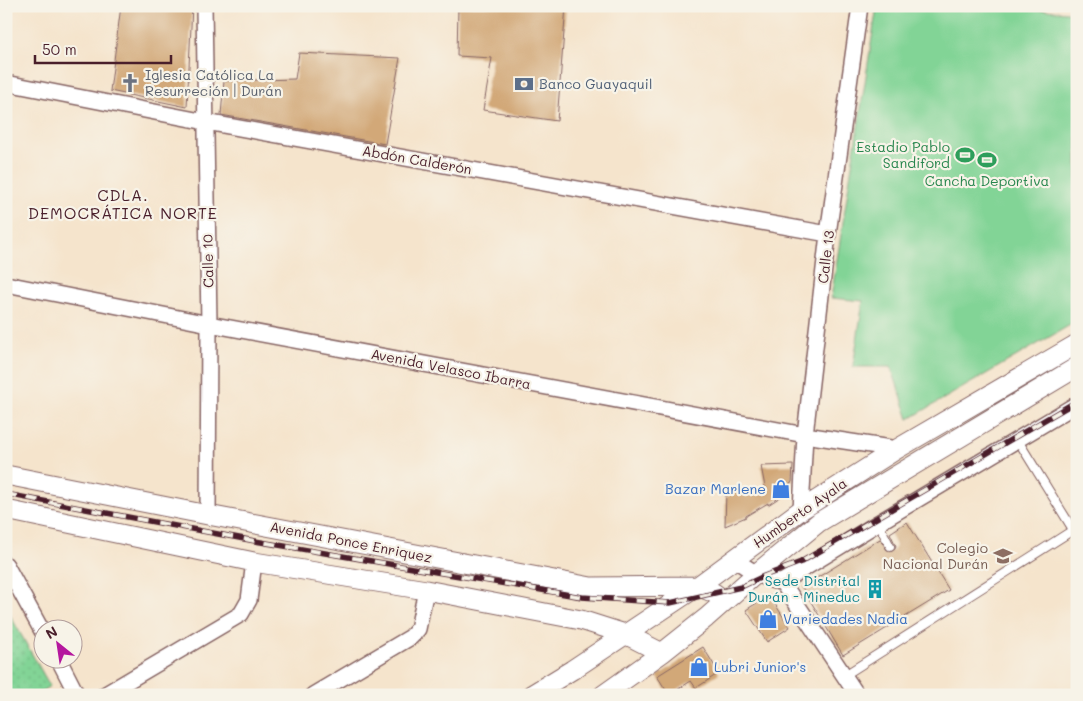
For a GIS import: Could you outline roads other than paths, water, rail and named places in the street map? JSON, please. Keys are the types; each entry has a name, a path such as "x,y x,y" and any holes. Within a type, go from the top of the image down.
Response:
{"street":[{"name":"Calle 10","path":"204,6 209,324 208,515"},
{"name":"Calle 13","path":"801,510 805,434 828,234 860,6"},
{"name":"Abdón Calderón","path":"6,83 206,122 828,234"},
{"name":"Avenida Velasco Ibarra","path":"6,284 209,324 805,434 897,449"},
{"name":"Humberto Ayala","path":"531,695 698,586 801,510 897,449 1077,344"},
{"name":"Humberto Ayala","path":"602,695 662,653 706,618 819,522 1077,367"},
{"path":"735,560 774,581 782,582 878,522 1077,404"},
{"name":"Avenida Ponce Enriquez","path":"6,475 591,587 698,586"},
{"path":"6,510 254,562 426,590 581,620 625,634 662,653"},
{"path":"104,695 241,614 248,600 254,562"},
{"path":"6,564 35,618"},
{"path":"782,582 857,695"},
{"path":"698,586 714,593 725,601"},
{"path":"312,695 411,637 418,629 426,590"},
{"path":"63,668 78,695"}],"lane":[{"path":"845,675 1075,533 1017,439"},
{"path":"878,522 890,546"}],"railway":[{"path":"6,494 255,541 582,597 670,603 741,587 801,562 1077,401"}],"place":[{"name":"Iglesia Católica La Resurreción | Durán","path":"130,83"},
{"name":"Banco Guayaquil","path":"524,84"},
{"name":"Estadio Pablo Sandiford","path":"965,155"},
{"name":"Cancha Deportiva","path":"987,160"},
{"name":"Bazar Marlene","path":"781,489"},
{"name":"Colegio Nacional Durán","path":"1003,556"},
{"name":"Sede Distrital Durán - Mineduc","path":"875,589"},
{"name":"Variedades Nadia","path":"768,619"},
{"name":"Lubri Junior's","path":"699,667"}],"district":[{"name":"CDLA. DEMOCRÁTICA NORTE","path":"123,204"}]}
